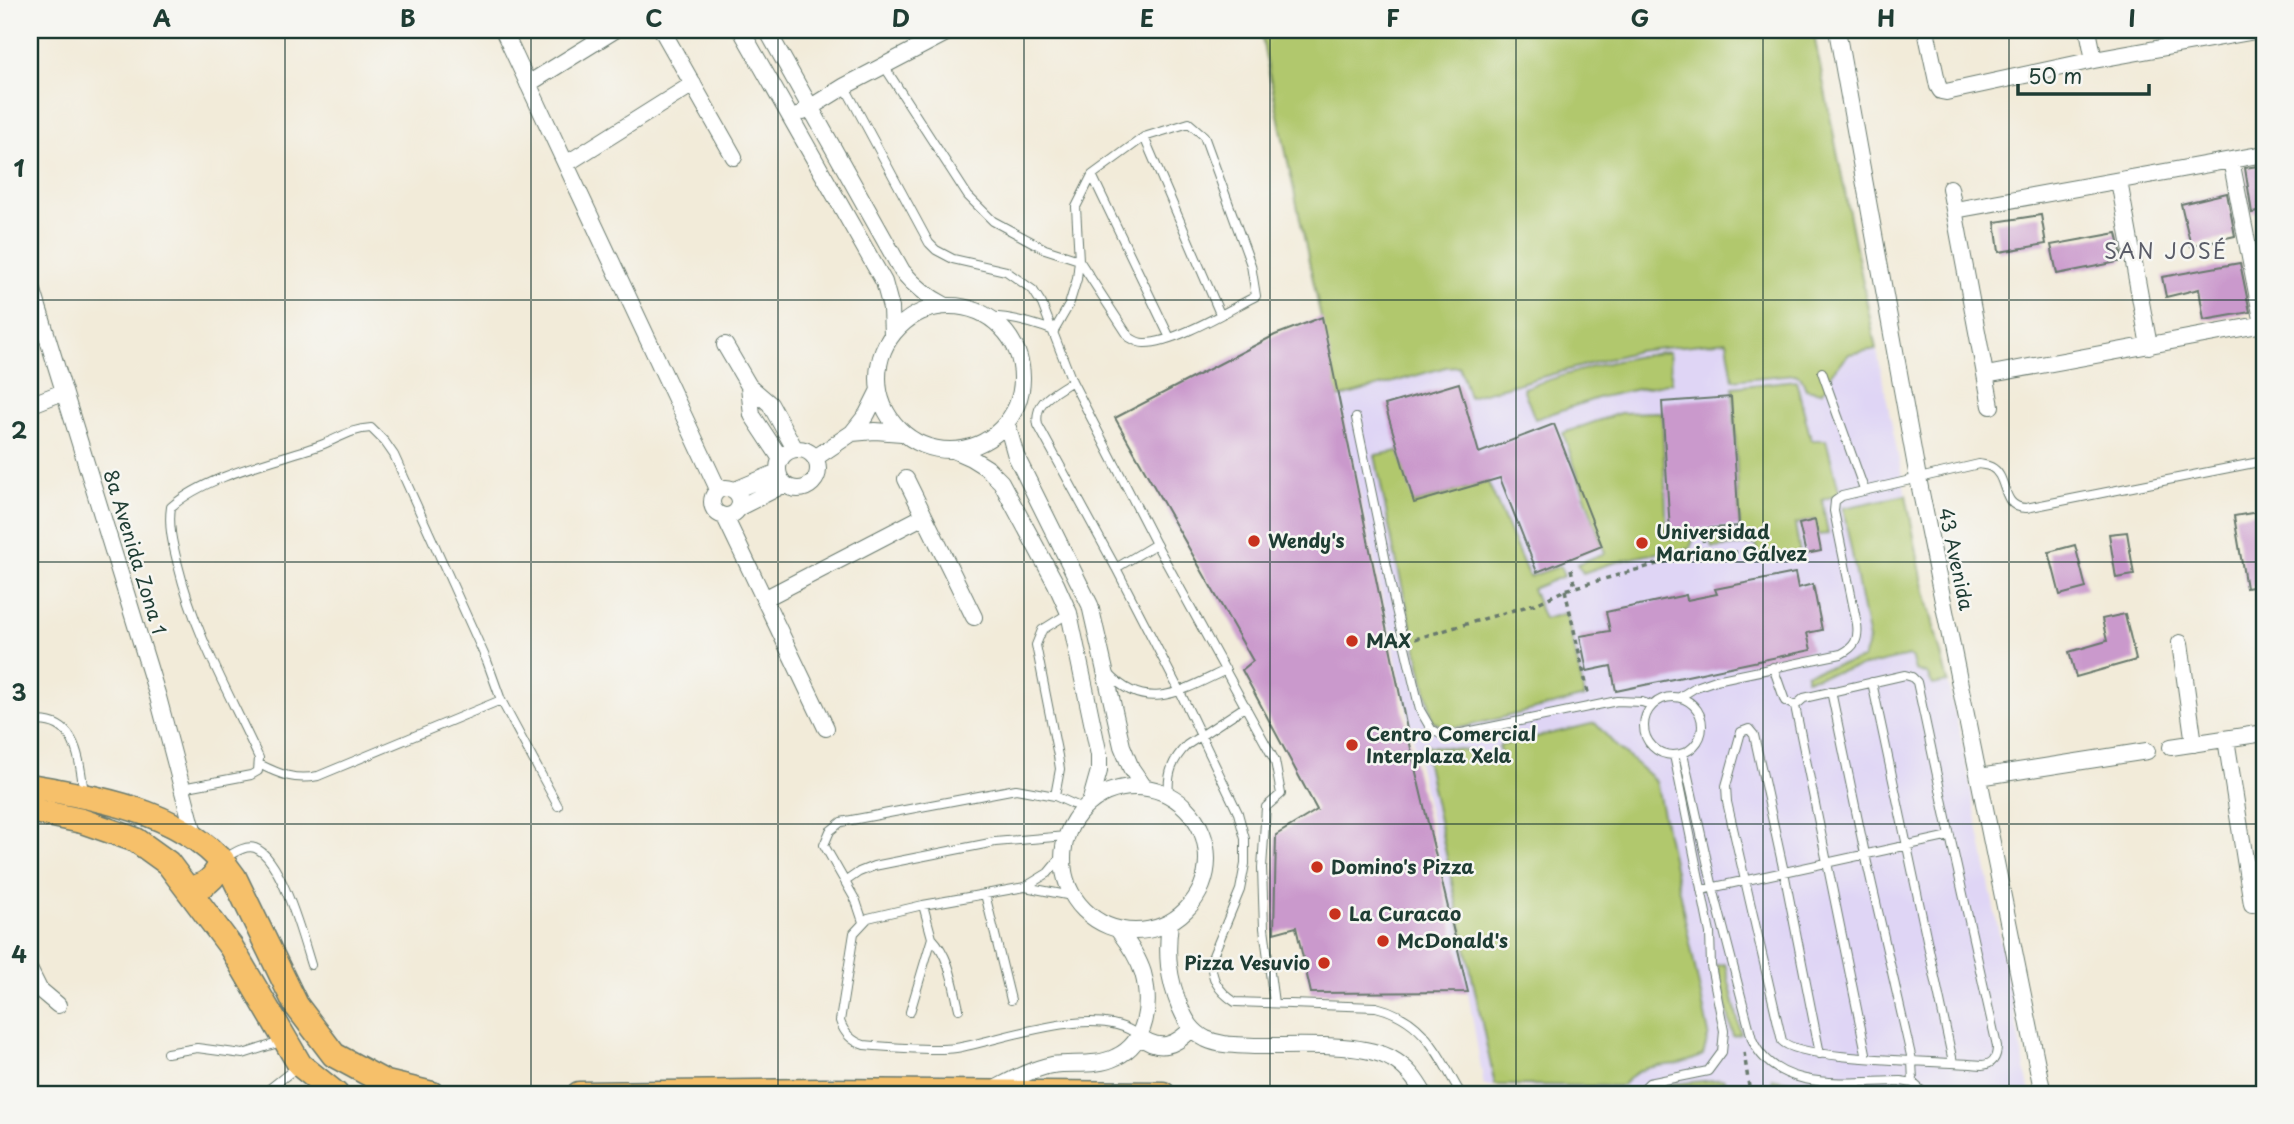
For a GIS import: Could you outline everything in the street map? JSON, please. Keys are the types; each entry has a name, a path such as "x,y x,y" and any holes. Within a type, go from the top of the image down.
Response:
{"highway":[{"path":"30,786 85,796 154,816 195,837 222,860 239,887 296,1005 334,1055 386,1083 432,1094"},
{"path":"30,810 82,821 136,840 168,863 231,947 300,1065 336,1094"},
{"path":"168,863 195,837"},
{"path":"187,888 197,888 207,883 214,877 222,860"},
{"path":"579,1094 824,1091 1163,1094"}],"street":[{"path":"503,30 718,489"},
{"path":"528,84 615,30"},
{"path":"662,30 734,157"},
{"path":"741,30 884,282 891,308 892,335"},
{"path":"767,30 902,271 922,292 946,306"},
{"path":"792,119 845,86 952,30"},
{"name":"43 Avenida","path":"1837,30 1918,478 2043,1094"},
{"path":"1926,30 1937,86 1946,92 2212,34 2261,30"},
{"path":"2088,30 2094,60"},
{"path":"565,164 693,84"},
{"path":"1955,210 2264,154"},
{"path":"1986,375 2264,324 2231,160"},
{"path":"2119,181 2149,346"},
{"path":"1950,188 1991,407"},
{"name":"8a Avenida Zona 1","path":"30,281 158,697 195,837"},
{"path":"953,450 983,443 1007,424 1020,399 1023,372 1015,345 998,323 974,309 946,306 925,310 907,320 892,335 880,362 879,390 887,413 902,432 926,446 953,450 971,458 987,468 1001,482 1056,584 1069,613 1099,755 1096,787 1087,806"},
{"path":"725,345 749,386 770,404 795,449"},
{"path":"725,517 734,514 782,472 784,454 795,449 810,453 815,458 818,472 811,484 799,489 782,472 752,415 749,386"},
{"path":"815,458 852,433 867,414 879,390"},
{"path":"30,405 63,393"},
{"path":"1007,424 1016,456 1090,605 1122,746 1131,768 1144,787"},
{"path":"852,433 902,432"},
{"path":"735,490 782,472"},
{"path":"906,479 974,617"},
{"path":"740,507 740,498 735,490 727,487 718,489 712,496 712,506 716,513 725,517 826,728"},
{"path":"764,599 924,516"},
{"path":"2180,643 2194,744"},
{"path":"2171,747 2264,733"},
{"path":"2226,739 2252,904"},
{"path":"1979,777 2147,751"},
{"path":"1144,787 1169,795 1190,811 1203,833 1208,859 1203,884 1190,907 1170,923 1145,932 1119,931 1092,919 1072,896 1064,877 1062,856 1066,836 1075,817 1087,806 1106,793 1144,787"},
{"path":"1170,923 1168,970 1174,993 1185,1021 1208,1040 1222,1044 1371,1051 1403,1066 1417,1081 1424,1094"},
{"path":"988,1092 1039,1068 1103,1062 1127,1050 1139,1036 1147,1009 1143,973 1133,950 1119,931"},
{"path":"30,971 39,989 58,1005"},
{"path":"1139,1036 1147,1043 1167,1046 1183,1038 1192,1028"}],"lane":[{"path":"884,66 968,196 993,221 1045,249 1079,260 1129,337 1137,343 1146,344 1170,338 1256,296 1251,265 1204,136 1189,123 1144,137 1092,175 1076,207 1079,260 1077,279 1069,305 1054,331"},
{"path":"845,86 929,243 944,255 1006,271 1033,290 1042,304 1072,381 1156,544 1275,761 1281,794 1266,807 1262,868 1264,928 1274,1003"},
{"path":"1144,137 1220,314"},
{"path":"1092,175 1170,338"},
{"path":"986,316 1032,322 1054,331"},
{"path":"1822,372 1864,489"},
{"path":"1072,381 1042,402 1037,411 1037,421 1180,692 1238,813 1245,839 1245,864 1240,890 1212,958 1212,975 1221,991 1235,1002 1376,1007 1406,1018 1428,1039 1461,1094"},
{"path":"1356,418 1403,641 1420,710 1431,729 1440,734 1465,733 1591,706 1632,701 1651,705"},
{"path":"182,788 251,775 258,771 259,758 223,685 187,601 168,522 171,507 183,496 208,483 331,441 355,429 371,428 386,442 394,455 488,661 501,700 558,806"},
{"path":"1680,697 1696,707 1702,724 1697,742 1678,754 1664,754 1655,750 1644,733 1646,714 1651,705 1665,698 1680,697 1696,687 1716,680 1841,654 1856,643 1857,624 1834,505 1838,498 1864,489 1979,464 1991,467 1998,473 2011,502 2018,508 2026,508 2264,461"},
{"path":"1116,568 1156,544"},
{"path":"1055,796 1060,769 1036,645 1042,630 1069,613"},
{"path":"1773,667 1785,701 1795,706"},
{"path":"1106,672 1127,690 1139,695 1167,696 1226,670"},
{"path":"1795,706 1804,698 1905,675 1917,682 1997,1046 1995,1059 1987,1064 1820,1054 1787,1047 1782,1041 1727,802 1726,786 1741,732 1745,729 1755,735 1820,1054"},
{"path":"1872,682 1954,1062"},
{"path":"1831,691 1912,1060 1913,1083"},
{"path":"259,764 288,777 303,780 501,700"},
{"path":"1169,795 1169,773 1187,745 1246,706"},
{"path":"1795,706 1867,1058"},
{"path":"30,722 42,721 61,727 72,738 80,762 85,796"},
{"path":"1678,754 1755,1047 1772,1065 1794,1077 1811,1081 1913,1083 1926,1094"},
{"path":"1638,1094 1649,1083 1708,1071 1721,1052 1724,1031 1710,966 1710,933 1678,754"},
{"path":"863,922 846,881 824,845 830,831 841,822 1016,789 1055,796 1087,806"},
{"path":"846,881 859,872 888,864 995,842 1066,836"},
{"path":"1701,890 1950,836"},
{"path":"222,860 245,847 264,853 277,872 289,899 311,965"},
{"path":"1025,887 1048,873 1062,856"},
{"path":"1072,896 1025,887 875,915 863,922 854,933 840,1021 846,1034 857,1043 872,1045 954,1048 1036,1029 1102,1022 1131,1029 1139,1036"},
{"path":"985,894 1011,1000"},
{"path":"923,905 932,938 943,950 947,960 958,1009"},
{"path":"910,1012 932,938"},
{"path":"167,1053 197,1048 243,1054 284,1041"},
{"path":"263,1094 300,1065"}],"path":[{"path":"1703,537 1705,556"},
{"path":"1403,641 1538,603 1575,587 1671,561 1745,551"},
{"path":"1571,569 1575,587"},
{"path":"1565,590 1591,706"},
{"path":"1721,1052 1744,1052 1755,1047"},
{"path":"1744,1052 1750,1094"},
{"path":"1951,1094 1995,1094"}],"shaded area":[{"name":"Universidad Mariano Gálvez","path":"1813,30 1922,576 1962,743 2030,1094 1698,1094 1484,1086 1468,992 1317,296"}],"green space":[{"path":"1260,30 1813,30 1876,349 1849,354 1833,371 1829,385 1821,392 1806,389 1801,377 1795,374 1733,380 1727,341 1637,351 1469,397 1459,366 1446,367 1338,398"},
{"path":"1669,352 1672,382 1601,397 1535,419 1523,388 1613,362"},
{"path":"1796,380 1811,440 1826,440 1840,494 1822,500 1828,534 1818,535 1814,520 1795,524 1800,554 1760,561 1756,544 1713,548 1709,538 1740,535 1733,387"},
{"path":"1662,412 1667,538 1694,537 1690,549 1635,557 1583,573 1577,564 1605,553 1563,433 1620,413"},
{"path":"1399,451 1415,503 1488,482 1529,577 1560,566 1564,576 1532,589 1544,619 1566,613 1585,697 1464,727 1444,727 1433,721 1375,455"},
{"path":"1906,495 1922,579 1948,682 1933,685 1927,674 1915,670 1909,656 1806,679 1806,673 1863,659 1869,640 1843,508"},
{"path":"1595,723 1617,747 1656,781 1709,1034 1703,1055 1684,1063 1640,1071 1622,1086 1495,1085 1423,745 1474,751 1479,763 1502,756 1499,746"},
{"path":"1725,964 1741,1034 1733,1036 1717,965"},
{"path":"1772,1078 1810,1086 1894,1086 1907,1094 1774,1094"},
{"path":"1724,1079 1723,1094 1649,1094 1651,1090 1672,1084"}],"building":[{"path":"2264,165 2264,211 2252,213 2245,168"},
{"path":"2227,193 2235,236 2191,246 2181,204"},
{"path":"2041,215 2046,244 1999,252 1995,222"},
{"path":"2117,233 2123,261 2057,274 2051,245"},
{"path":"2240,263 2250,312 2204,320 2199,289 2166,297 2162,277"},
{"path":"1322,317 1415,768 1468,992 1311,993 1296,927 1274,933 1276,835 1317,810 1242,670 1253,661 1115,418 1275,335"},
{"path":"1459,383 1479,453 1554,424 1602,546 1537,572 1500,478 1414,503 1385,405"},
{"path":"1731,397 1739,526 1670,531 1662,402"},
{"path":"2264,511 2264,585 2246,588 2234,516"},
{"path":"1815,520 1821,551 1806,554 1799,524"},
{"path":"2127,532 2134,575 2116,578 2109,534"},
{"path":"2075,545 2086,588 2060,595 2049,552"},
{"path":"1795,573 1798,588 1813,584 1822,630 1807,633 1811,650 1616,691 1611,666 1587,671 1580,636 1610,631 1606,612 1686,595 1687,600 1717,594 1715,589"},
{"path":"2125,614 2136,660 2076,677 2069,652 2107,641 2102,619"}],"place":[{"name":"Wendy's","path":"1254,541"},
{"name":"Universidad Mariano Gálvez","path":"1642,543"},
{"name":"MAX","path":"1352,641"},
{"name":"Centro Comercial Interplaza Xela","path":"1352,745"},
{"name":"Domino's Pizza","path":"1317,867"},
{"name":"La Curacao","path":"1335,914"},
{"name":"McDonald's","path":"1383,941"},
{"name":"Pizza Vesuvio","path":"1324,963"}],"district":[{"name":"SAN JOSÉ","path":"2166,252"}]}
